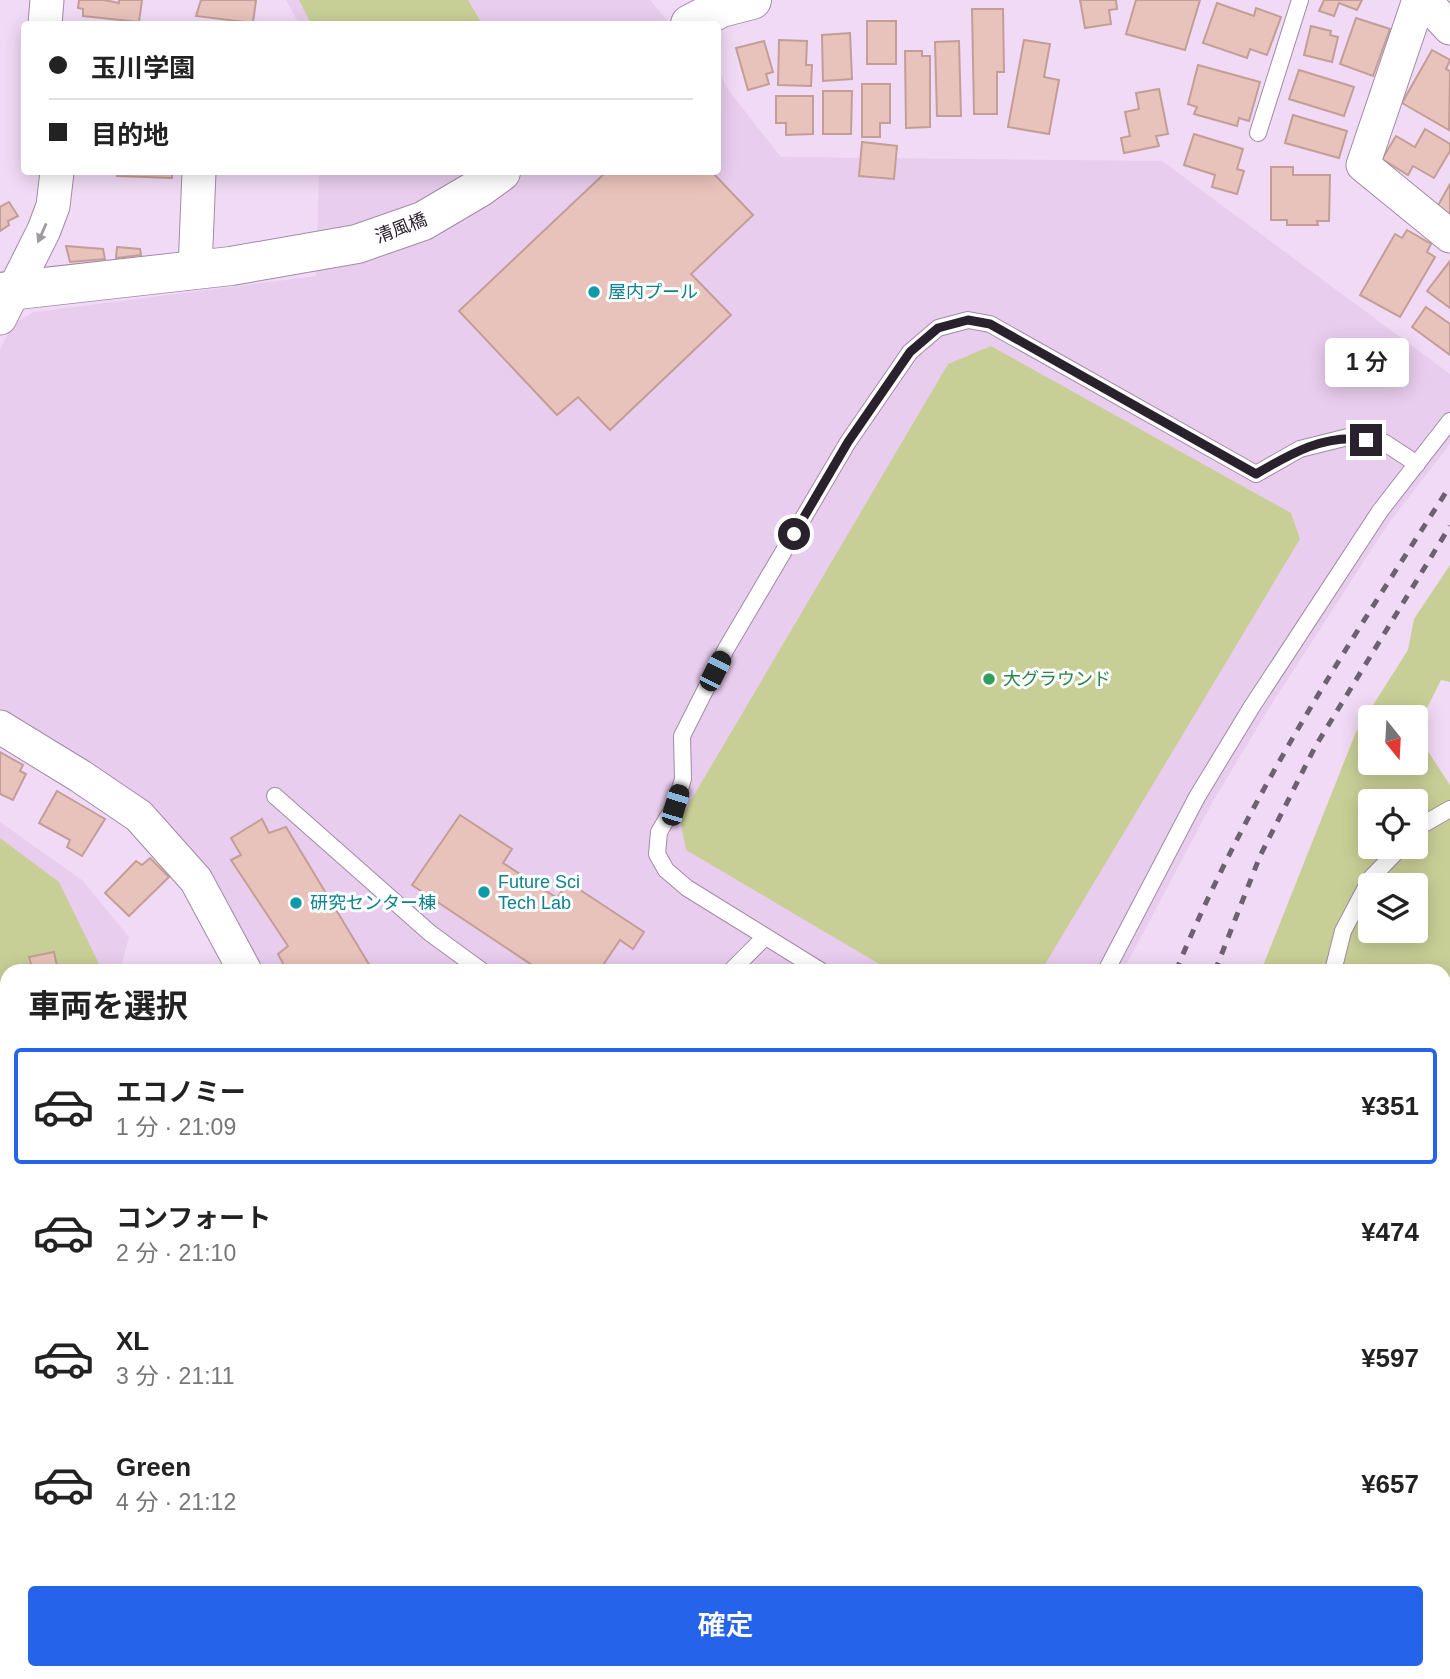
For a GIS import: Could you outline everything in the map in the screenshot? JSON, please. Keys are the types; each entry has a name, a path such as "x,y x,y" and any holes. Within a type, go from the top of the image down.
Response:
{"street":[{"path":"45,21 47,0"},
{"path":"1450,28 1421,0 1363,165 1450,236"},
{"path":"5,300 53,206 57,175"},
{"path":"195,270 199,175"},
{"name":"清風橋","path":"5,300 309,254 357,244 399,231 444,210 496,175"},
{"path":"0,727 139,816 196,880 241,964"}],"lane":[{"path":"1258,133 1300,0"},
{"path":"809,964 687,888 666,870 657,854 659,832 675,805 683,779 682,736 726,649 848,442 910,352 938,328 968,320 990,324 1256,474 1300,449 1348,437 1385,443 1417,464"},
{"path":"1110,964 1197,797 1237,730 1380,511 1450,421"},
{"path":"275,796 430,933 472,964"},
{"path":"1428,821 1450,808"},
{"path":"1335,964 1343,931 1371,878 1389,859"},
{"path":"738,964 765,937"}],"shaded area":[{"path":"286,0 650,0 668,21 297,21"},
{"path":"721,75 729,91 781,157 1162,161 1450,374 1450,444 1388,524 1269,708 1212,803 1127,964 255,964 206,870 0,715 0,349 13,324 34,312 316,276 319,175 721,175"},
{"path":"0,822 82,880 129,937 122,964 0,964"}],"green space":[{"path":"299,0 468,0 480,21 310,21"},
{"name":"大グラウンド","path":"991,346 1291,513 1300,539 1045,964 879,964 686,850 680,819 948,364"},
{"path":"1450,565 1450,682 1441,680 1428,706 1373,705 1408,650 1414,619"},
{"path":"1358,729 1358,775 1428,775 1428,751 1450,785 1450,964 1264,964"},
{"path":"0,838 59,882 99,964 0,964"}],"building":[{"path":"79,0 119,3 119,0 142,0 139,21 83,16 83,9 78,8"},
{"path":"201,0 256,0 253,21 196,16"},
{"path":"1080,0 1116,0 1117,9 1109,10 1111,24 1085,28"},
{"path":"1136,0 1200,0 1185,50 1126,34"},
{"path":"1324,0 1362,0 1357,10 1339,3 1334,16 1319,11"},
{"path":"1217,3 1254,16 1256,8 1281,17 1267,55 1250,49 1247,58 1203,43"},
{"path":"972,9 1003,9 1004,72 997,72 997,114 974,114"},
{"path":"1356,18 1390,29 1373,76 1340,64"},
{"path":"867,21 896,21 896,64 867,64"},
{"path":"1311,26 1331,31 1330,35 1338,37 1332,62 1304,55"},
{"path":"850,33 852,79 823,81 822,35"},
{"path":"779,40 807,41 806,65 812,65 811,86 778,85"},
{"path":"1024,40 1050,44 1044,77 1059,80 1049,134 1008,127"},
{"path":"764,41 773,72 766,74 769,84 748,90 736,48"},
{"path":"959,41 961,116 937,116 935,42"},
{"path":"1432,50 1450,60 1446,69 1450,71 1449,130 1402,103"},
{"path":"905,51 922,51 922,56 930,56 930,127 906,128"},
{"path":"1198,65 1260,82 1249,121 1239,118 1237,126 1194,114 1197,107 1188,104"},
{"path":"1299,70 1354,87 1344,116 1289,99"},
{"path":"862,84 890,84 890,123 880,123 880,137 862,137"},
{"path":"1159,89 1168,134 1156,136 1159,146 1124,153 1121,138 1130,136 1125,112 1139,109 1136,93"},
{"path":"823,91 852,91 851,134 823,134"},
{"path":"776,96 813,96 813,134 786,135 786,123 776,123"},
{"path":"1293,115 1347,131 1339,158 1285,143"},
{"path":"1425,129 1450,144 1450,151 1434,178 1413,166 1408,175 1382,159 1396,136 1415,147"},
{"path":"1194,134 1243,149 1237,169 1244,171 1237,194 1212,187 1215,175 1184,165"},
{"path":"862,142 897,146 894,179 859,176"},
{"path":"1271,167 1293,167 1293,175 1330,175 1329,221 1317,221 1318,225 1287,225 1287,220 1271,220"},
{"path":"172,175 172,178 117,176"},
{"name":"屋内プール","path":"603,175 715,175 753,215 691,274 731,315 610,430 578,397 557,415 459,311"},
{"path":"1450,184 1450,217 1436,209"},
{"path":"9,202 18,216 8,221 9,225 0,231 0,207"},
{"path":"1407,230 1431,244 1427,252 1435,257 1400,317 1360,295 1395,234 1402,238"},
{"path":"66,246 103,249 105,259 70,262"},
{"path":"117,247 140,249 141,255 116,258"},
{"path":"1450,261 1450,308 1427,291"},
{"path":"1426,307 1450,324 1450,355 1412,327"},
{"path":"0,752 23,765 20,771 26,774 13,800 0,794"},
{"path":"57,791 105,819 82,856 67,847 70,840 39,823"},
{"name":"Future Sci Tech Lab","path":"460,815 512,849 503,863 557,898 568,882 644,932 633,949 620,940 604,964 530,964 412,885"},
{"name":"研究センター棟","path":"262,819 269,833 286,827 369,964 283,964 278,954 288,946 231,860 241,855 231,838"},
{"path":"150,858 169,877 129,916 105,893 136,861 142,865"},
{"path":"54,952 57,964 31,964 29,957"}],"railway":[{"path":"1179,964 1204,907 1267,783 1338,663 1450,486"},
{"path":"1218,964 1260,856 1315,747 1450,526"}],"place":[{"name":"屋内プール","path":"594,292"},
{"name":"大グラウンド","path":"989,679"},
{"name":"Future Sci Tech Lab","path":"484,892"},
{"name":"研究センター棟","path":"296,903"}],"route":[{"path":"794,534 848,442 910,352 938,328 968,320 990,324 1256,474 1300,449 1348,437 1366,440"}]}
